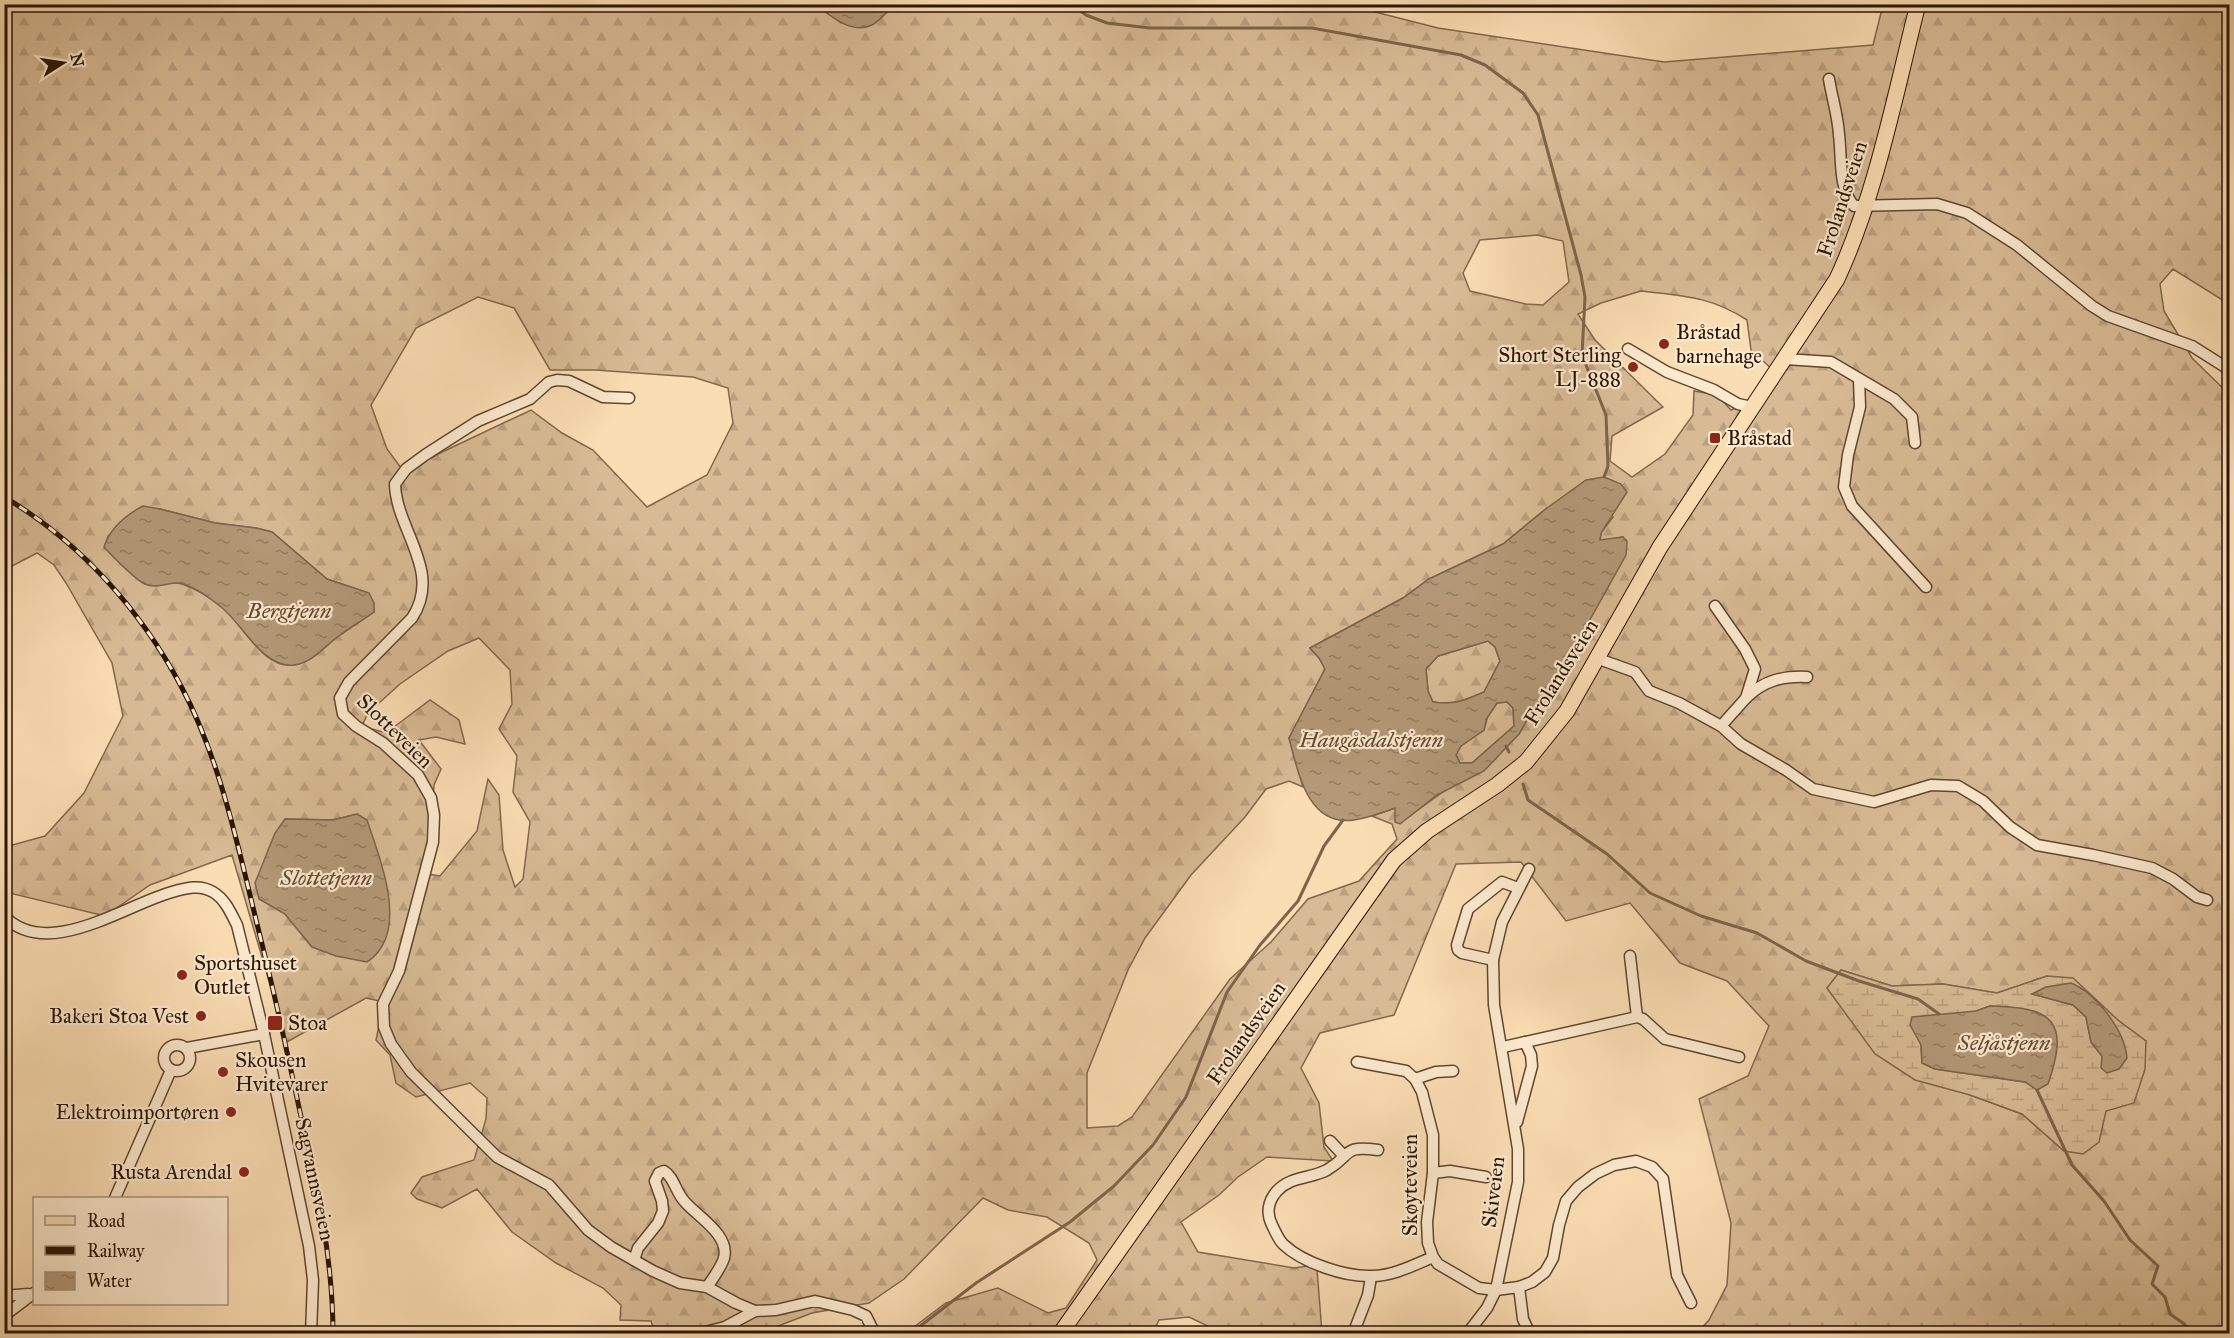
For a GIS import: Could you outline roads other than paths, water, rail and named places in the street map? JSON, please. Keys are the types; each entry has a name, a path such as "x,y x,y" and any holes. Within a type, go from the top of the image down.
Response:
{"main road":[{"name":"Frolandsveien","path":"1059,1334 1394,860 1427,831 1497,785 1527,762 1567,711 1660,547 1837,279 1854,242 1866,206 1918,4"}],"street":[{"path":"1829,80 1839,134 1846,197 1854,206 1936,204 1967,213 2017,244 2092,306 2108,316 2192,346 2229,370"},
{"path":"1628,349 1667,372 1714,390 1738,404 1752,407"},
{"path":"1785,359 1831,362 1894,399 1912,417 1915,443"},
{"path":"1859,379 1860,407 1848,455 1844,487 1852,506 1926,587"},
{"name":"Slotteveien","path":"629,398 603,397 569,381 549,382 530,399 478,422 425,455 400,475 395,484 397,502 422,572 420,606 412,618 349,682 340,698 343,714 356,726 383,743 418,775 431,798 434,815 433,842 402,961 383,1004 384,1027 391,1044 411,1072 484,1146 497,1157 549,1185 588,1230 611,1247 653,1271 680,1283 708,1287 755,1311"},
{"path":"1715,606 1755,669 1746,698"},
{"path":"1596,658 1635,672 1648,691 1680,703 1721,726 1742,744 1813,789 1874,802 1931,785 1958,786 1983,801 2010,827 2037,845 2152,868 2207,900"},
{"path":"1721,726 1746,698 1764,684 1776,678 1807,677"},
{"name":"Skiveien","path":"1467,1334 1487,1308 1496,1290 1518,1182 1515,1125 1494,1005 1493,960 1502,922 1529,869"},
{"path":"1493,960 1458,950 1457,945 1466,912 1502,882 1518,888"},
{"name":"Sagvannsveien","path":"4,916 12,926 37,934 55,933 80,928 153,897 186,888 202,887 214,892 229,908 237,925 264,1034 309,1246 313,1280 311,1334"},
{"path":"1630,956 1637,1017"},
{"path":"1503,1047 1637,1017 1643,1018 1665,1039 1739,1057"},
{"path":"187,1048 191,1060 187,1068 180,1071 171,1070 164,1061 167,1049 175,1045 187,1048 264,1034"},
{"path":"1515,1125 1532,1066 1531,1055 1525,1042"},
{"path":"1357,1062 1406,1071 1415,1079 1436,1072 1452,1071"},
{"path":"116,1197 171,1070"},
{"name":"Skøyteveien","path":"1415,1079 1422,1092 1433,1135 1433,1173 1427,1222 1428,1243 1433,1257 1446,1269 1479,1288 1496,1290"},
{"path":"1330,1141 1344,1156"},
{"path":"1378,1150 1358,1147 1325,1171 1292,1180 1277,1191 1269,1203 1268,1218 1281,1243 1297,1256 1335,1272 1371,1276 1391,1273 1433,1257"},
{"path":"1496,1290 1519,1287 1532,1282 1545,1272 1553,1258 1566,1201 1578,1187 1595,1174 1614,1165 1636,1161 1652,1167 1664,1179 1672,1254 1677,1275 1691,1303"},
{"path":"634,1260 638,1248 658,1223 663,1211 663,1201 655,1181 658,1173 664,1171 670,1174 683,1200 720,1237 725,1248 723,1259 708,1287"},
{"path":"1433,1173 1450,1171 1486,1176"},
{"path":"1353,1334 1368,1295 1371,1276"},
{"path":"1519,1287 1523,1318 1530,1334"},
{"path":"4,1296 33,1293"},
{"path":"5,1315 33,1294"},
{"path":"697,1334 725,1327 755,1311 776,1310 815,1301 853,1310 866,1316 875,1334"},
{"path":"4,1304 5,1315"},
{"path":"4,1321 6,1334"}],"water":[{"path":"816,5 888,5 890,9 872,25 857,28 842,23"},
{"name":"Haugåsdalstjenn","path":"1604,477 1621,484 1627,492 1601,533 1600,540 1623,537 1627,541 1626,555 1554,684 1535,706 1519,734 1484,771 1437,795 1400,824 1395,822 1395,808 1354,820 1338,820 1325,815 1307,794 1296,766 1289,738 1325,669 1310,648 1403,598 1429,579 1503,544 1586,480","holes":["1488,641 1495,647 1500,661 1484,692 1459,702 1433,702 1428,691 1426,669 1438,656","1507,702 1513,708 1514,726 1472,763 1460,763 1456,755 1461,746 1484,730 1487,718 1497,703"]},
{"name":"Bergtjenn","path":"143,506 215,523 272,532 327,579 369,593 374,603 374,612 301,664 283,664 272,660 229,614 206,596 183,584 153,586 145,584 130,573 104,547 110,534 119,523"},
{"name":"Slottetjenn","path":"357,814 367,820 379,855 390,915 387,933 380,949 367,962 336,956 312,947 285,914 259,899 255,883 275,833 285,819 333,820"},
{"path":"2071,983 2090,995 2115,1025 2125,1047 2127,1058 2119,1069 2107,1073 2101,1068 2102,1056 2091,1042 2086,1017 2073,1005 2032,994 2046,987"},
{"name":"Seljåstjenn","path":"1990,1006 2029,1010 2042,1015 2051,1022 2056,1032 2057,1045 2048,1084 2037,1090 2025,1082 1935,1069 1922,1063 1921,1045 1910,1025 1912,1017 1976,1011"}],"waterway":[{"path":"1071,4 1086,15 1107,23 1150,28 1312,28 1461,55 1485,65 1523,93 1538,115 1581,275 1585,297 1582,355 1606,415 1608,466 1604,477"},
{"path":"1506,746 1509,752"},
{"path":"1523,784 1528,800 1607,854 1650,893 1701,916 1757,933 1806,961 1859,981 1918,999 1939,1014"},
{"path":"910,1334 976,1283 1070,1222 1114,1186 1153,1145 1186,1097 1227,992 1260,945 1298,901 1324,846 1343,820"},
{"path":"2037,1090 2072,1165 2104,1201 2130,1240 2158,1266 2152,1284 2165,1297 2170,1314 2183,1323 2191,1334"}],"railway":[{"path":"4,497 58,534 105,579 127,604 165,658 196,716 229,812 272,986 323,1222 330,1278 333,1334"}],"place":[{"name":"Bråstad barnehage","path":"1664,344"},
{"name":"Short Sterling LJ-888","path":"1633,367"},
{"name":"Bråstad","path":"1715,438"},
{"name":"Sportshuset Outlet","path":"182,975"},
{"name":"Bakeri Stoa Vest","path":"201,1016"},
{"name":"Stoa","path":"275,1023"},
{"name":"Skousen Hvitevarer","path":"223,1072"},
{"name":"Elektroimportøren","path":"231,1112"},
{"name":"Rusta Arendal","path":"244,1172"}]}
